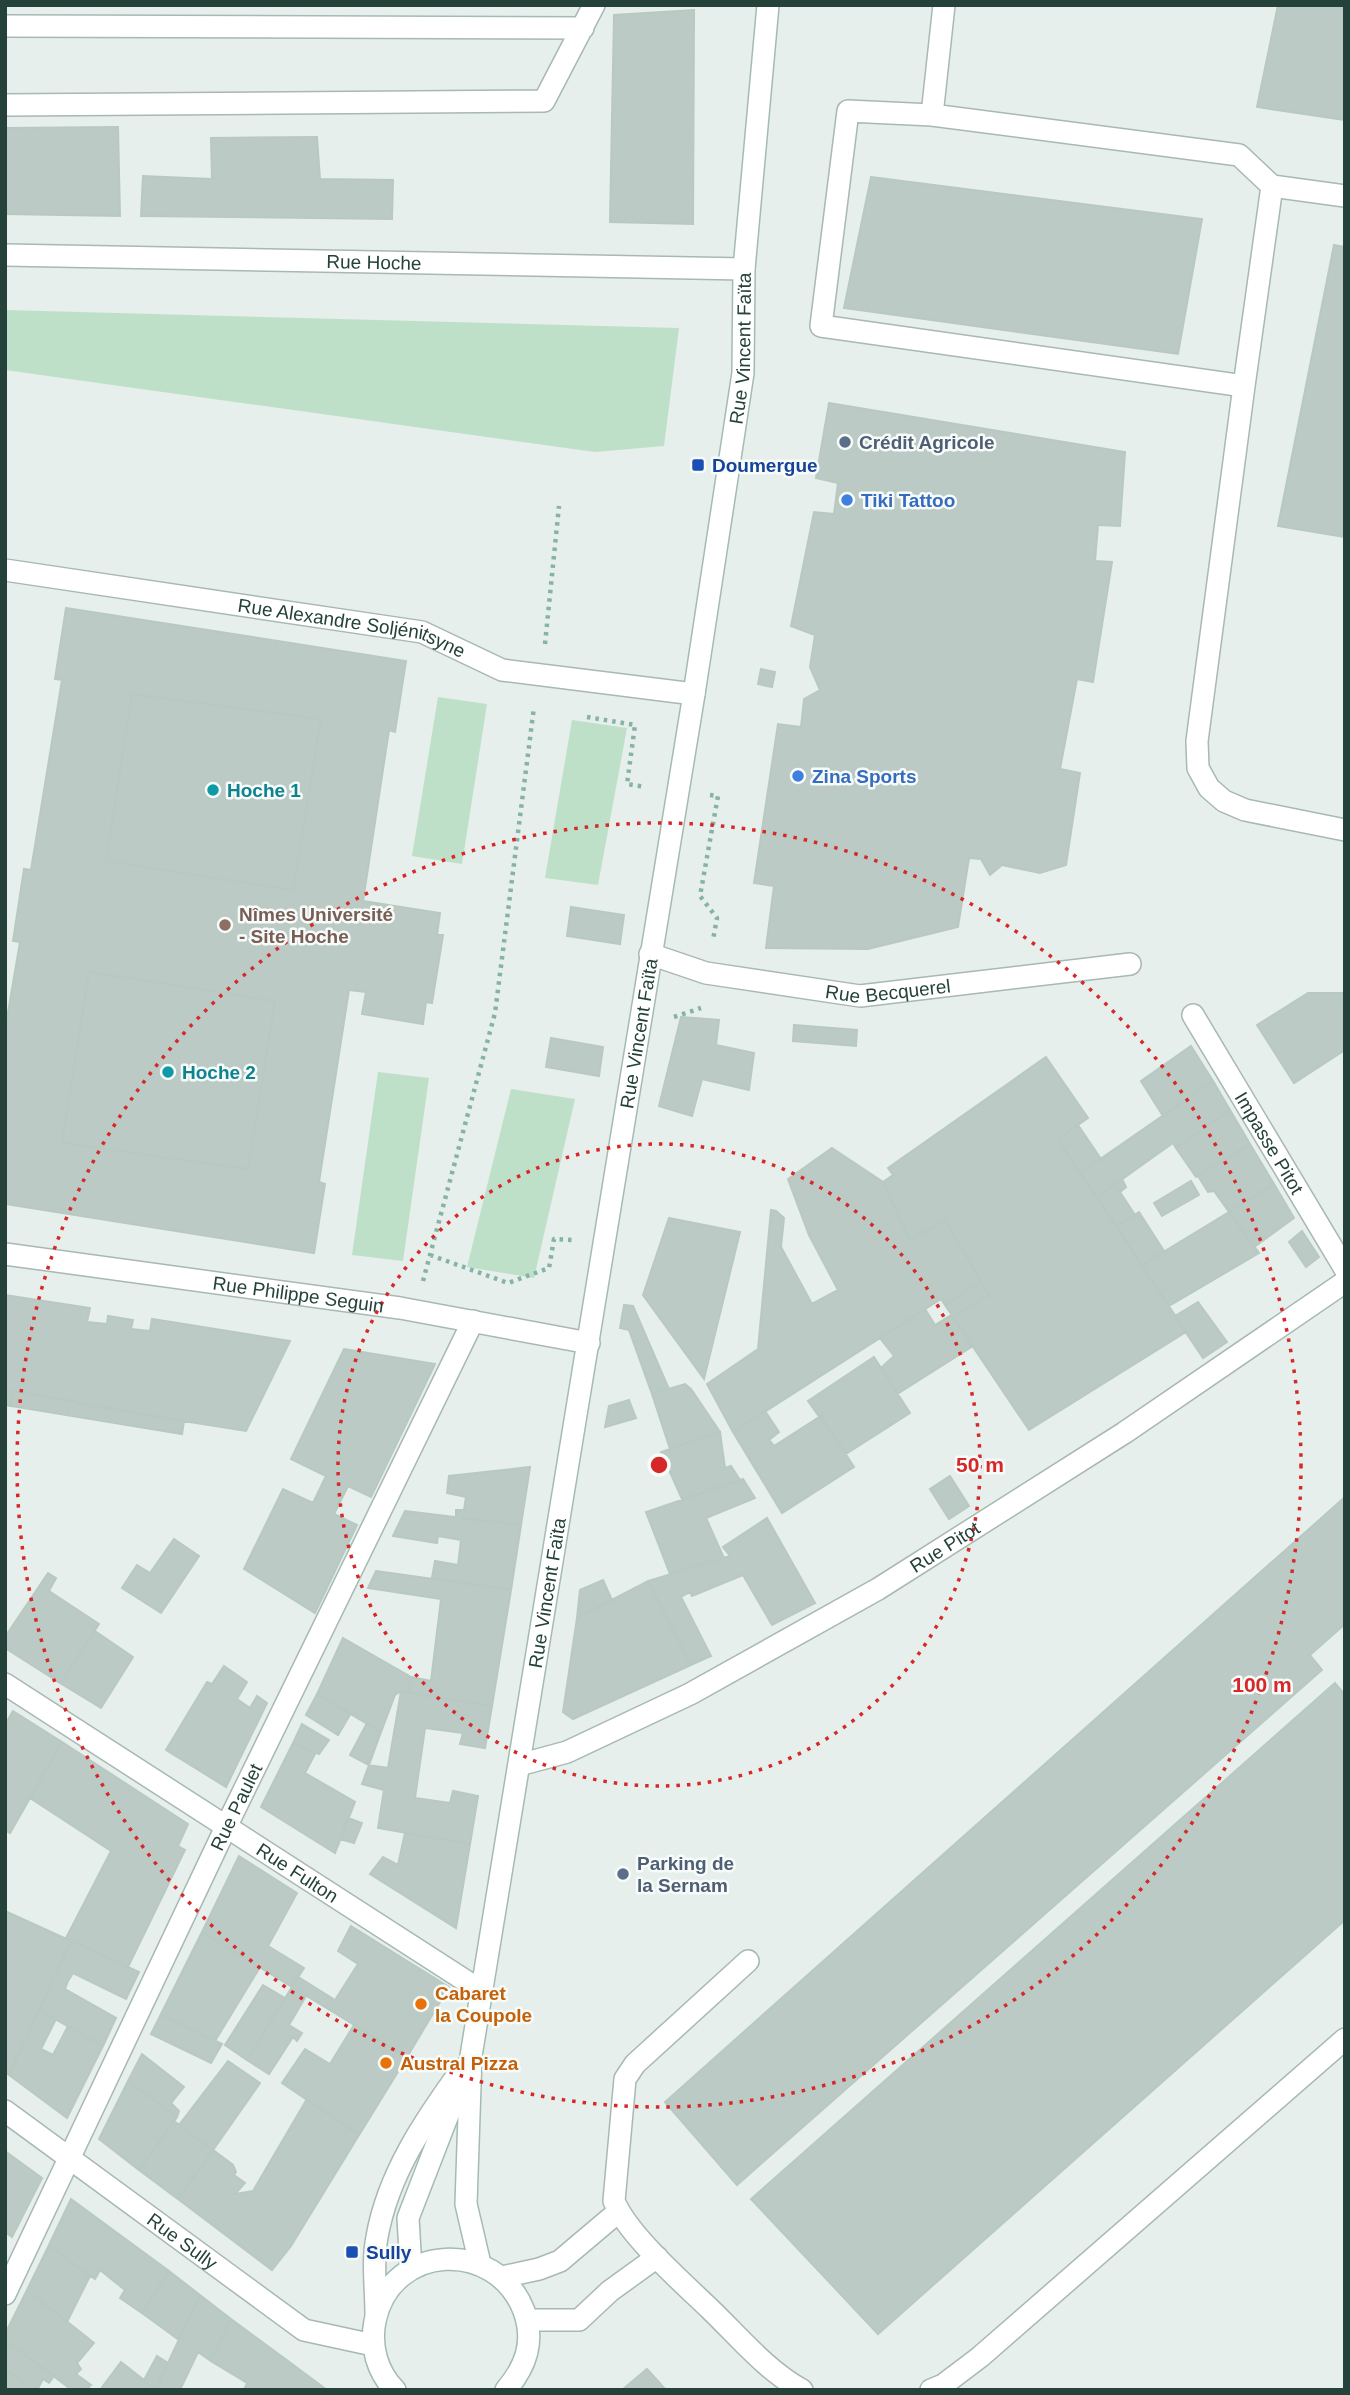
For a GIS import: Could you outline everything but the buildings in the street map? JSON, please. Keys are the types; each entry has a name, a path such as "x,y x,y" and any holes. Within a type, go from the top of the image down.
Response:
{"street":[{"path":"5,105 544,102 594,5"},
{"name":"Rue Vincent Faïta","path":"480,2264 466,2204 471,2056 484,1992 589,1343 607,1214 694,694 743,373 744,269 768,5"},
{"path":"932,115 944,5"},
{"path":"5,26 583,28"},
{"path":"1244,386 821,326 848,111 932,115 1239,155 1272,186 1345,196"},
{"path":"1272,186 1196,741 1198,768 1209,788 1224,801 1245,810 1345,830"},
{"name":"Rue Hoche","path":"5,255 744,269"},
{"name":"Rue Alexandre Soljénitsyne","path":"5,570 422,632 502,670 694,694"},
{"name":"Rue Becquerel","path":"650,954 706,973 860,996 1130,964"},
{"name":"Impasse Pitot","path":"1193,1015 1345,1269"},
{"name":"Rue Philippe Seguin","path":"5,1254 417,1311 589,1343"},
{"name":"Rue Pitot","path":"519,1765 567,1752 690,1694 878,1589 1124,1433 1345,1282"},
{"name":"Rue Paulet","path":"5,2294 227,1825 473,1321"},
{"name":"Rue Fulton","path":"5,1684 484,1992"},
{"path":"748,1961 635,2064 625,2079 614,2201 618,2212 657,2257 782,2378 802,2390"},
{"path":"931,2390 943,2385 979,2357 1345,2039"},
{"path":"395,2390 378,2365 373,2345 376,2314 376,2240 386,2198 425,2120 471,2056"},
{"name":"Rue Vincent Faïta","path":"411,2269 408,2218 471,2056"},
{"name":"Rue Sully","path":"5,2111 304,2330 373,2345"},
{"path":"502,2277 539,2269 560,2261 618,2212"},
{"path":"527,2320 579,2320 610,2291 657,2257"},
{"path":"376,2314 384,2296 396,2281 411,2269 433,2260 457,2259 480,2264 502,2277 518,2296 527,2320 529,2338 522,2381 506,2390"}],"path":[{"path":"545,650 559,506"},
{"path":"417,1311 495,1013 537,698"},
{"path":"534,708 547,710"},
{"path":"584,716 635,725 627,785 647,787"},
{"path":"708,794 718,796 701,896 717,918 710,951"},
{"path":"430,1255 508,1283 549,1268 554,1239 578,1241"}],"green space":[{"path":"5,310 679,328 664,446 595,452 5,370"},
{"path":"438,697 487,704 462,864 412,856"},
{"path":"572,720 627,728 598,885 545,878"},
{"path":"378,1072 429,1078 403,1261 352,1255"},
{"path":"511,1089 575,1099 534,1278 467,1267"}],"place":[{"name":"Crédit Agricole","path":"845,442"},
{"name":"Doumergue","path":"698,465"},
{"name":"Tiki Tattoo","path":"847,500"},
{"name":"Zina Sports","path":"798,776"},
{"name":"Hoche 1","path":"213,790"},
{"name":"Nîmes Université - Site Hoche","path":"225,925"},
{"name":"Hoche 2","path":"168,1072"},
{"name":"Parking de la Sernam","path":"623,1874"},
{"name":"Cabaret la Coupole","path":"421,2004"},
{"name":"Austral Pizza","path":"386,2063"},
{"name":"Sully","path":"352,2252"}]}
